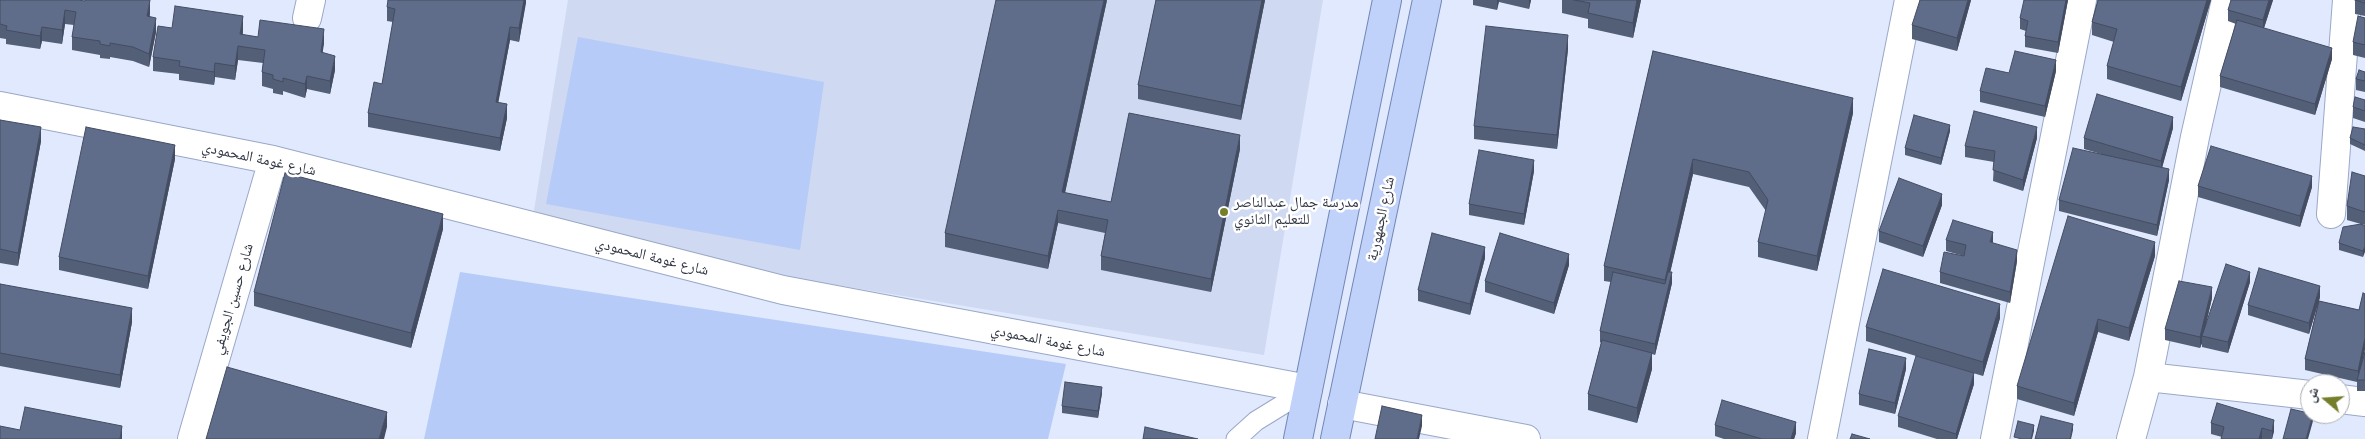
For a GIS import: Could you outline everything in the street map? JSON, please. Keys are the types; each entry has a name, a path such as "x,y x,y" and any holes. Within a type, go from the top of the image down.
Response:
{"main road":[{"path":"1298,439 1387,0"},
{"name":"شارع الجمهورية","path":"1335,439 1427,0"}],"street":[{"path":"1822,439 1909,0"},
{"path":"1995,439 2082,0"},
{"path":"2131,439 2148,377 2195,137 2226,0"},
{"path":"2331,214 2347,0"},
{"name":"شارع غومة المحمودي","path":"0,106 273,160 783,290 1308,389"},
{"name":"شارع حسين الجويفي","path":"192,439 273,160"},
{"path":"2148,377 2300,394"},
{"path":"2350,400 2365,402"},
{"path":"1342,404 1526,439"}],"lane":[{"path":"1236,439 1256,421 1308,389"}],"shaded area":[{"path":"568,0 1323,0 1264,355 530,235"},
{"path":"578,37 824,82 800,250 546,204"},
{"path":"460,272 1066,364 1048,439 424,439"}],"building":[{"path":"0,0 150,0 147,16 156,18 149,54 133,47 110,43 110,46 100,44 100,41 72,37 76,12 65,10 62,30 42,27 40,36 6,30 7,26 0,24"},
{"path":"388,0 524,0 519,28 510,27 496,102 507,104 500,138 368,113 374,82 382,84 395,9 387,7"},
{"path":"996,0 1104,0 1062,192 1111,202 1129,113 1240,135 1211,279 1101,256 1108,220 1058,210 1048,256 945,233"},
{"path":"1156,0 1262,0 1241,106 1138,85"},
{"path":"1574,0 1637,0 1633,23 1588,13 1590,3"},
{"path":"1920,0 1968,0 1957,38 1912,25"},
{"path":"2024,0 2066,0 2058,42 2025,36 2028,21 2020,18"},
{"path":"2098,0 2207,0 2181,87 2107,66 2117,29 2092,22"},
{"path":"2231,0 2269,0 2263,20 2228,10"},
{"path":"175,6 243,16 240,34 258,37 260,20 324,29 321,52 335,56 330,81 307,76 305,84 283,78 283,82 273,79 273,75 262,72 265,50 238,46 235,66 215,63 214,72 179,66 180,61 153,57 158,26 172,28"},
{"path":"2358,16 2365,18 2365,45 2353,42"},
{"path":"2237,20 2332,48 2315,104 2220,76"},
{"path":"1486,26 1568,35 1557,135 1474,126"},
{"path":"1653,51 1853,98 1817,256 1758,242 1768,200 1749,172 1693,159 1665,280 1604,266"},
{"path":"2015,51 2056,60 2045,106 1980,91 1986,68 2009,73"},
{"path":"2359,70 2365,72 2365,81 2356,79"},
{"path":"2097,94 2173,117 2161,161 2084,138"},
{"path":"2355,97 2365,100 2365,111 2353,107"},
{"path":"1974,111 2037,127 2023,180 1993,170 1995,151 1965,146"},
{"path":"1914,115 1950,125 1941,158 1905,148"},
{"path":"0,120 41,127 18,253 0,249"},
{"path":"86,127 175,145 148,276 59,257"},
{"path":"2353,127 2365,129 2365,145 2350,138"},
{"path":"2211,146 2312,176 2300,216 2198,186"},
{"path":"2073,148 2169,169 2157,225 2059,200"},
{"path":"1479,150 1534,160 1524,214 1469,204"},
{"path":"2352,172 2365,176 2365,212 2347,206"},
{"path":"285,173 443,214 411,333 254,292"},
{"path":"1899,178 1942,194 1923,246 1879,231"},
{"path":"2068,216 2155,242 2129,328 2098,319 2074,403 2017,386"},
{"path":"1953,220 1993,232 1990,242 2017,250 2010,292 1940,272 1944,252 1964,256 1966,245 1946,240"},
{"path":"2361,224 2365,226 2365,246 2363,251 2339,243 2343,227"},
{"path":"1432,233 1485,247 1470,304 1418,290"},
{"path":"1500,233 1569,254 1554,303 1485,281"},
{"path":"2226,264 2250,272 2228,342 2202,336"},
{"path":"2259,268 2320,286 2309,323 2248,305"},
{"path":"1883,269 2000,304 1983,362 1866,327"},
{"path":"1613,272 1665,284 1668,272 1672,272 1655,344 1600,331"},
{"path":"2179,281 2212,287 2200,337 2165,329"},
{"path":"0,284 132,308 120,375 0,353"},
{"path":"2363,293 2365,294 2365,338 2358,371 2305,359 2319,301 2359,310"},
{"path":"1602,340 1652,353 1637,408 1588,394"},
{"path":"1869,349 1906,358 1895,403 1859,394"},
{"path":"2365,352 2365,380 2357,380"},
{"path":"1916,356 1974,373 1956,434 1898,416"},
{"path":"227,367 387,412 379,439 206,439"},
{"path":"1065,382 1102,387 1098,411 1062,406"},
{"path":"1722,400 1796,422 1791,439 1762,439 1715,425"},
{"path":"2217,403 2274,420 2272,431 2262,428 2259,439 2221,439 2224,427 2211,423"},
{"path":"1382,406 1422,415 1417,439 1375,439"},
{"path":"25,407 122,426 120,439 0,439 0,426 20,430"},
{"path":"2291,409 2300,411 2300,424 2310,424 2306,439 2283,439"},
{"path":"2041,416 2073,424 2070,439 2035,439"},
{"path":"2018,421 2034,425 2031,439 2014,437"},
{"path":"1145,427 1198,439 1143,439"},
{"path":"1852,434 1870,439 1850,439"}],"place":[{"name":"مدرسة جمال عبدالناصر للتعليم الثانوي","path":"1224,212"}]}
